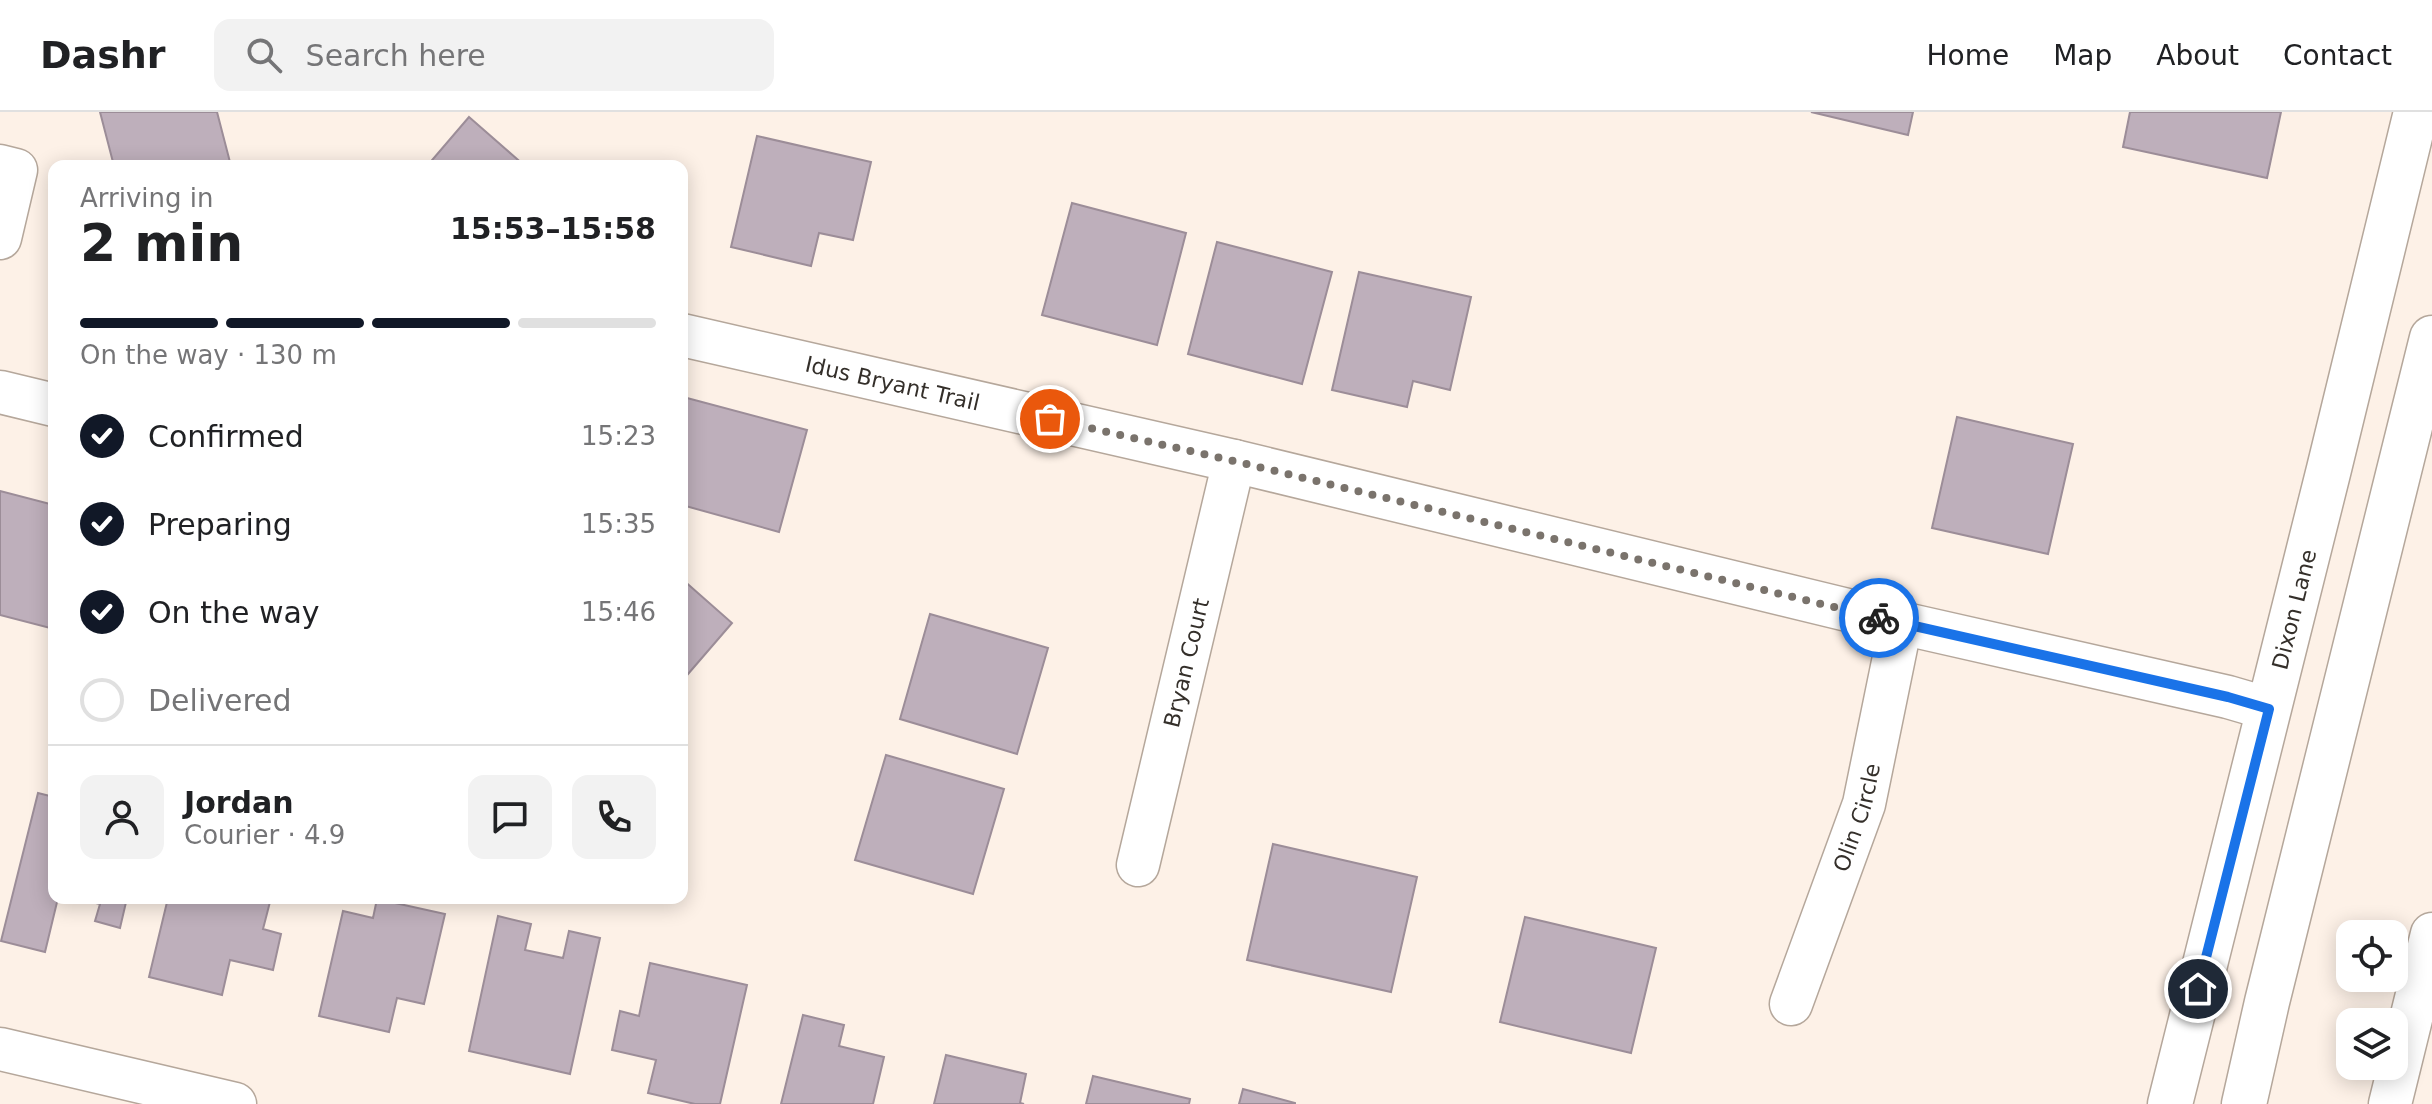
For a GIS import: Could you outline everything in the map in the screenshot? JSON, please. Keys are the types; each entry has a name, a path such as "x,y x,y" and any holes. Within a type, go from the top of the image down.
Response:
{"main road":[{"name":"Dixon Lane","path":"2170,1104 2416,112"},
{"path":"2244,1104 2432,338"}],"street":[{"path":"0,166 16,170 0,238"},
{"name":"Idus Bryant Trail","path":"688,336 1234,461 2269,709"},
{"path":"0,392 48,404"},
{"name":"Bryan Court","path":"1138,865 1234,461"},
{"name":"Olin Circle","path":"1791,1004 1864,804 1901,623"},
{"path":"2390,1104 2432,934"},
{"path":"0,1049 235,1104"}],"building":[{"path":"100,112 217,112 229,160 112,160"},
{"path":"1811,112 1913,112 1908,135"},
{"path":"2130,112 2281,112 2267,178 2123,147"},
{"path":"469,117 518,160 432,160"},
{"path":"757,136 871,162 853,240 819,233 811,266 731,247"},
{"path":"1072,203 1186,233 1157,345 1042,315"},
{"path":"1217,242 1332,272 1302,384 1188,354"},
{"path":"1359,272 1471,297 1450,390 1413,381 1407,407 1332,390"},
{"path":"688,398 807,430 779,532 688,507"},
{"path":"1957,417 2073,444 2048,554 1932,528"},
{"path":"0,491 48,503 48,627 0,615"},
{"path":"688,584 732,623 688,674"},
{"path":"930,614 1048,648 1017,754 900,719"},
{"path":"886,755 1004,789 973,894 855,860"},
{"path":"38,793 48,796 48,904 57,904 45,952 1,941"},
{"path":"1273,844 1417,877 1391,992 1247,960"},
{"path":"100,904 126,904 120,928 95,921"},
{"path":"167,904 269,904 263,929 281,934 273,970 230,960 222,995 149,977"},
{"path":"376,904 400,904 445,914 424,1004 397,998 389,1032 319,1016 343,911 373,918"},
{"path":"498,916 531,924 525,950 563,958 569,931 600,938 570,1074 469,1051"},
{"path":"1525,917 1656,948 1631,1053 1500,1022"},
{"path":"650,963 747,985 720,1104 695,1104 648,1093 656,1060 612,1050 620,1011 639,1016"},
{"path":"803,1015 844,1025 839,1046 884,1057 873,1104 781,1104"},
{"path":"946,1055 1026,1074 1020,1103 1024,1104 934,1104"},
{"path":"1093,1076 1190,1099 1189,1104 1086,1104"},
{"path":"1243,1089 1295,1103 1295,1104 1239,1104"}],"way so far":[{"path":"1050,419 1879,618"}],"route":[{"path":"1879,618 2269,709 2198,989"}]}
